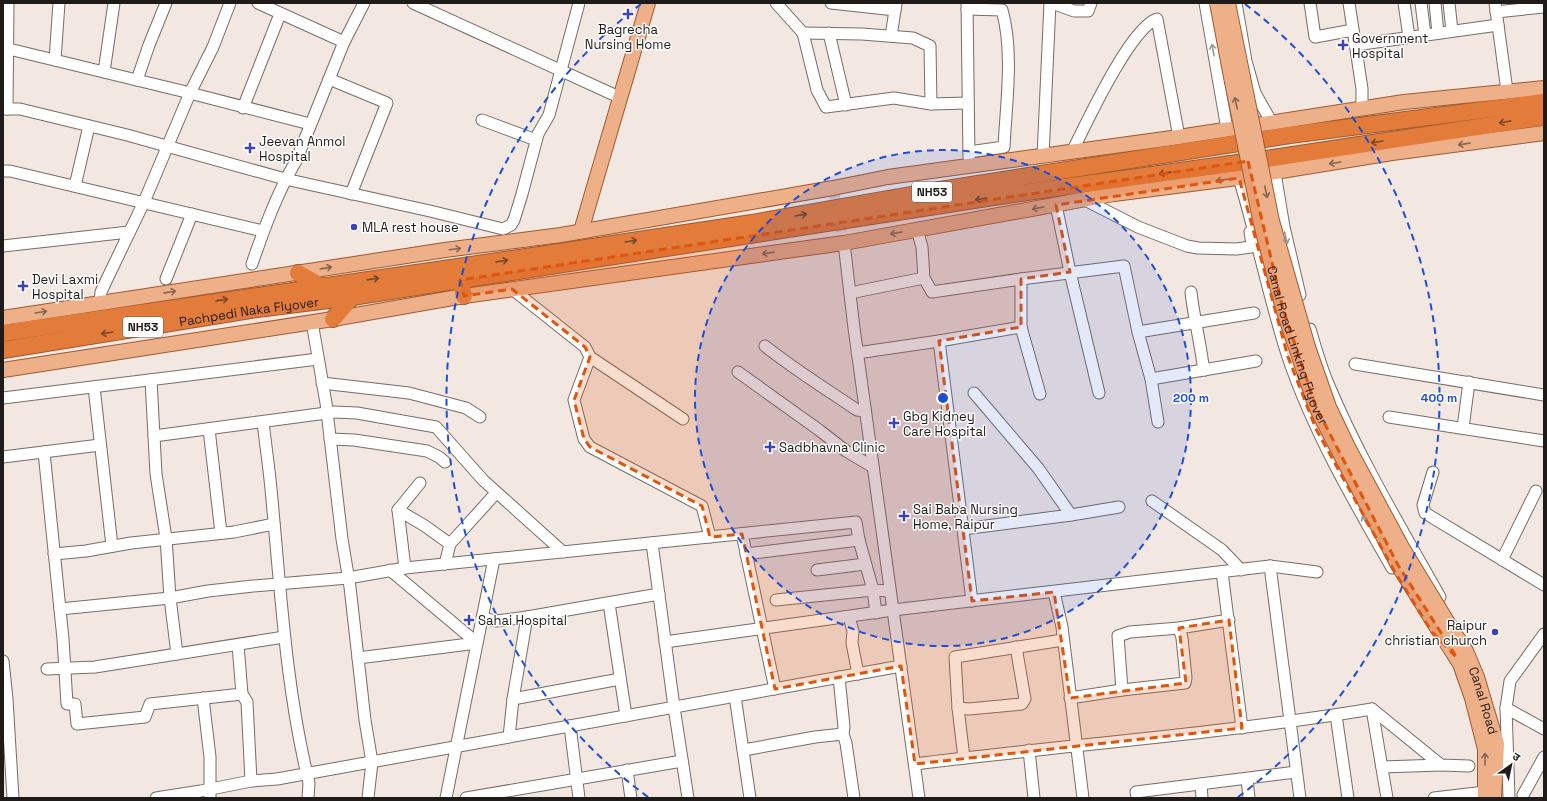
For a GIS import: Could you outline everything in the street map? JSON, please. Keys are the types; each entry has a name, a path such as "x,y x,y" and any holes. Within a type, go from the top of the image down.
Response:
{"highway":[{"name":"NH53","path":"321,286 737,225 957,187 1290,135 1544,102"},
{"name":"NH53","path":"352,297 1000,196 1280,157 1544,116"},
{"path":"298,273 321,286"},
{"path":"460,280 464,296"},
{"name":"Pachpedi Naka Flyover","path":"3,350 242,311 321,286"},
{"path":"333,319 352,297"},
{"name":"Pachpedi Naka Flyover","path":"3,333 283,299 352,297"}],"main road":[{"path":"581,232 648,3"},
{"name":"Canal Road Linking Flyover","path":"1217,3 1231,78 1262,224 1283,309 1316,407 1398,565 1444,627 1461,654"},
{"name":"Canal Road Linking Flyover","path":"1228,3 1272,221 1308,347 1329,407 1348,447 1444,627"},
{"path":"3,318 430,252 581,232 833,188 969,159 1042,156 1179,137 1404,102 1544,88"},
{"path":"3,370 333,319 464,296 844,243 1114,194 1239,178 1392,153 1544,133"},
{"name":"Canal Road","path":"1461,654 1460,664 1472,698 1485,749 1488,796"}],"street":[{"path":"8,3 9,49 5,109 20,110 89,126 168,146 285,179 503,229 511,225 514,220 536,140 549,115 579,3"},
{"path":"55,60 59,3"},
{"path":"104,72 114,3"},
{"path":"137,80 166,3"},
{"path":"100,302 101,292 144,202 190,93 213,46 230,3"},
{"path":"258,3 344,42"},
{"path":"252,264 263,231 285,179 296,161 344,42 364,3"},
{"path":"413,3 429,6 561,71 620,98"},
{"path":"776,3 803,33 817,90 826,107 894,98 931,104 968,103"},
{"path":"831,3 896,7 891,36"},
{"path":"1042,156 1051,3 1074,11 1088,11 1090,3"},
{"path":"1205,3 1227,129"},
{"path":"1236,3 1246,61 1255,93 1272,123"},
{"path":"1310,3 1315,37 1353,30"},
{"path":"1349,3 1362,89 1362,108"},
{"path":"1404,3 1409,37"},
{"path":"1421,3 1425,35"},
{"path":"1435,3 1438,33"},
{"path":"1449,3 1452,31"},
{"path":"967,6 1002,10 1005,21 1008,57 1007,111 1004,147 969,159 968,103 967,6"},
{"path":"1507,91 1496,7 1544,7"},
{"path":"243,108 280,14"},
{"path":"1072,152 1112,74 1137,37 1151,21 1157,19 1179,137"},
{"path":"1355,45 1498,25"},
{"path":"803,33 913,38 930,46 931,104"},
{"path":"829,33 846,104"},
{"path":"9,49 310,124"},
{"path":"329,79 387,103 351,194"},
{"path":"482,120 536,140"},
{"path":"76,186 89,126"},
{"path":"3,171 10,171 76,186 263,231"},
{"path":"1274,172 1284,227 1303,310 1326,380 1351,435 1400,529 1456,624 1461,654"},
{"path":"1239,178 1251,217 1288,357 1316,429 1357,507 1432,632 1461,654"},
{"path":"1085,200 1138,226 1187,246 1198,248 1236,249 1250,247 1252,244 1249,228 1251,217"},
{"path":"1056,205 1098,393"},
{"path":"166,279 192,214"},
{"path":"917,230 922,247 924,278 932,292 1070,272 1124,266 1138,332 1151,379 1158,422"},
{"path":"3,246 129,232"},
{"path":"844,243 857,353 919,798"},
{"path":"850,292 924,278"},
{"path":"1021,279 1021,327 1040,394"},
{"path":"512,289 585,347 590,357 683,419"},
{"path":"1191,292 1195,323 1202,354 1201,362 1204,370"},
{"path":"1138,332 1254,313"},
{"path":"312,322 327,414 358,658 364,720 372,762 368,798"},
{"path":"857,353 1021,327"},
{"path":"939,340 972,601"},
{"path":"764,346 787,364 799,370 856,410 865,411"},
{"path":"590,357 574,400 584,439 590,447 702,506 710,537"},
{"path":"3,398 318,358"},
{"path":"1151,379 1256,361"},
{"path":"1355,364 1544,395"},
{"path":"738,372 846,451 873,467"},
{"path":"151,380 156,474 166,538 170,598 177,654"},
{"path":"1462,428 1469,382"},
{"path":"322,383 409,394 466,408 480,417"},
{"path":"94,387 112,546"},
{"path":"974,393 1038,468 1070,515"},
{"path":"154,436 334,412 357,413 436,427 496,493 563,552"},
{"path":"1389,417 1544,441"},
{"path":"263,422 289,679 306,774 309,783 308,798"},
{"path":"209,429 221,533"},
{"path":"330,439 354,440 428,451 445,462"},
{"path":"3,457 100,445"},
{"path":"44,452 60,609 67,704 75,704 77,724 145,717 150,704 242,694"},
{"path":"1433,472 1423,505 1425,513 1544,585"},
{"path":"405,568 398,510 420,483"},
{"path":"1502,560 1536,491"},
{"path":"445,564 450,544 496,493"},
{"path":"1152,501 1222,550 1241,570"},
{"path":"963,529 1118,507"},
{"path":"398,510 425,526 450,544"},
{"path":"60,609 170,598 208,591 348,578 405,568 856,522 859,540 873,590 876,612"},
{"path":"54,554 86,551 166,538 221,533 274,524"},
{"path":"742,534 775,689"},
{"path":"746,554 859,540"},
{"path":"652,543 688,798"},
{"path":"446,798 494,559"},
{"path":"817,570 866,564"},
{"path":"1270,566 1300,798"},
{"path":"665,642 850,617 876,612 1270,566 1317,572"},
{"path":"390,570 477,643"},
{"path":"1222,572 1242,728"},
{"path":"776,600 873,590 890,591"},
{"path":"1054,592 1063,640 1083,798"},
{"path":"482,618 496,621 527,617 659,594"},
{"path":"609,603 626,716"},
{"path":"509,737 513,699 527,617"},
{"path":"850,617 853,631 852,642 858,674"},
{"path":"1122,690 1118,636 1130,632 1179,628 1229,620"},
{"path":"1070,698 1122,690 1185,683 1186,678 1182,638 1179,628"},
{"path":"1509,798 1506,708 1510,681 1544,634"},
{"path":"47,669 95,667 284,637"},
{"path":"964,758 958,708 955,657 1063,640"},
{"path":"358,658 477,643"},
{"path":"238,645 242,694 247,702 251,781"},
{"path":"958,708 968,709 1022,704 1025,699 1016,647"},
{"path":"3,661 7,698 10,797"},
{"path":"157,798 210,794 251,781 277,779 306,774 901,666"},
{"path":"839,677 844,727 843,734 846,743 854,798"},
{"path":"513,699 620,679"},
{"path":"735,696 750,798"},
{"path":"203,698 210,757 210,794"},
{"path":"1506,708 1544,729"},
{"path":"915,764 1029,750 1242,728 1372,709 1441,765"},
{"path":"1372,709 1387,798"},
{"path":"1336,715 1348,798"},
{"path":"570,726 578,779 579,798"},
{"path":"744,750 815,737 843,734"},
{"path":"1029,750 1034,798"},
{"path":"1523,795 1544,757"},
{"path":"466,798 502,795 578,779 682,761"},
{"path":"1382,767 1441,765 1469,766"},
{"path":"627,770 631,798"},
{"path":"1137,798 1136,792 1296,772"},
{"path":"1247,779 1249,798"},
{"path":"1201,784 1202,798"},
{"path":"1434,798 1488,796"}],"highlighted area":[{"path":"1248,161 1283,309 1316,407 1398,565 1457,658 1432,632 1396,574 1316,429 1288,357 1239,178 1056,205 1070,272 1021,279 1021,327 939,341 972,601 1054,592 1070,698 1186,683 1179,628 1229,620 1242,728 915,764 901,666 775,689 742,534 710,537 702,506 590,447 584,439 574,400 590,357 585,347 512,289 464,296 460,280"}],"tunnel":[{"path":"833,188 844,243"}],"place":[{"name":"Bagrecha Nursing Home","path":"628,14"},
{"name":"Government Hospital","path":"1343,45"},
{"name":"Jeevan Anmol Hospital","path":"250,148"},
{"name":"MLA rest house","path":"354,227"},
{"name":"Devi Laxmi Hospital","path":"23,286"},
{"name":"Gbg Kidney Care Hospital","path":"894,423"},
{"name":"Sadbhavna Clinic","path":"770,447"},
{"name":"Sai Baba Nursing Home, Raipur","path":"904,516"},
{"name":"Sahai Hospital","path":"469,620"},
{"name":"Raipur christian church","path":"1495,632"}]}
